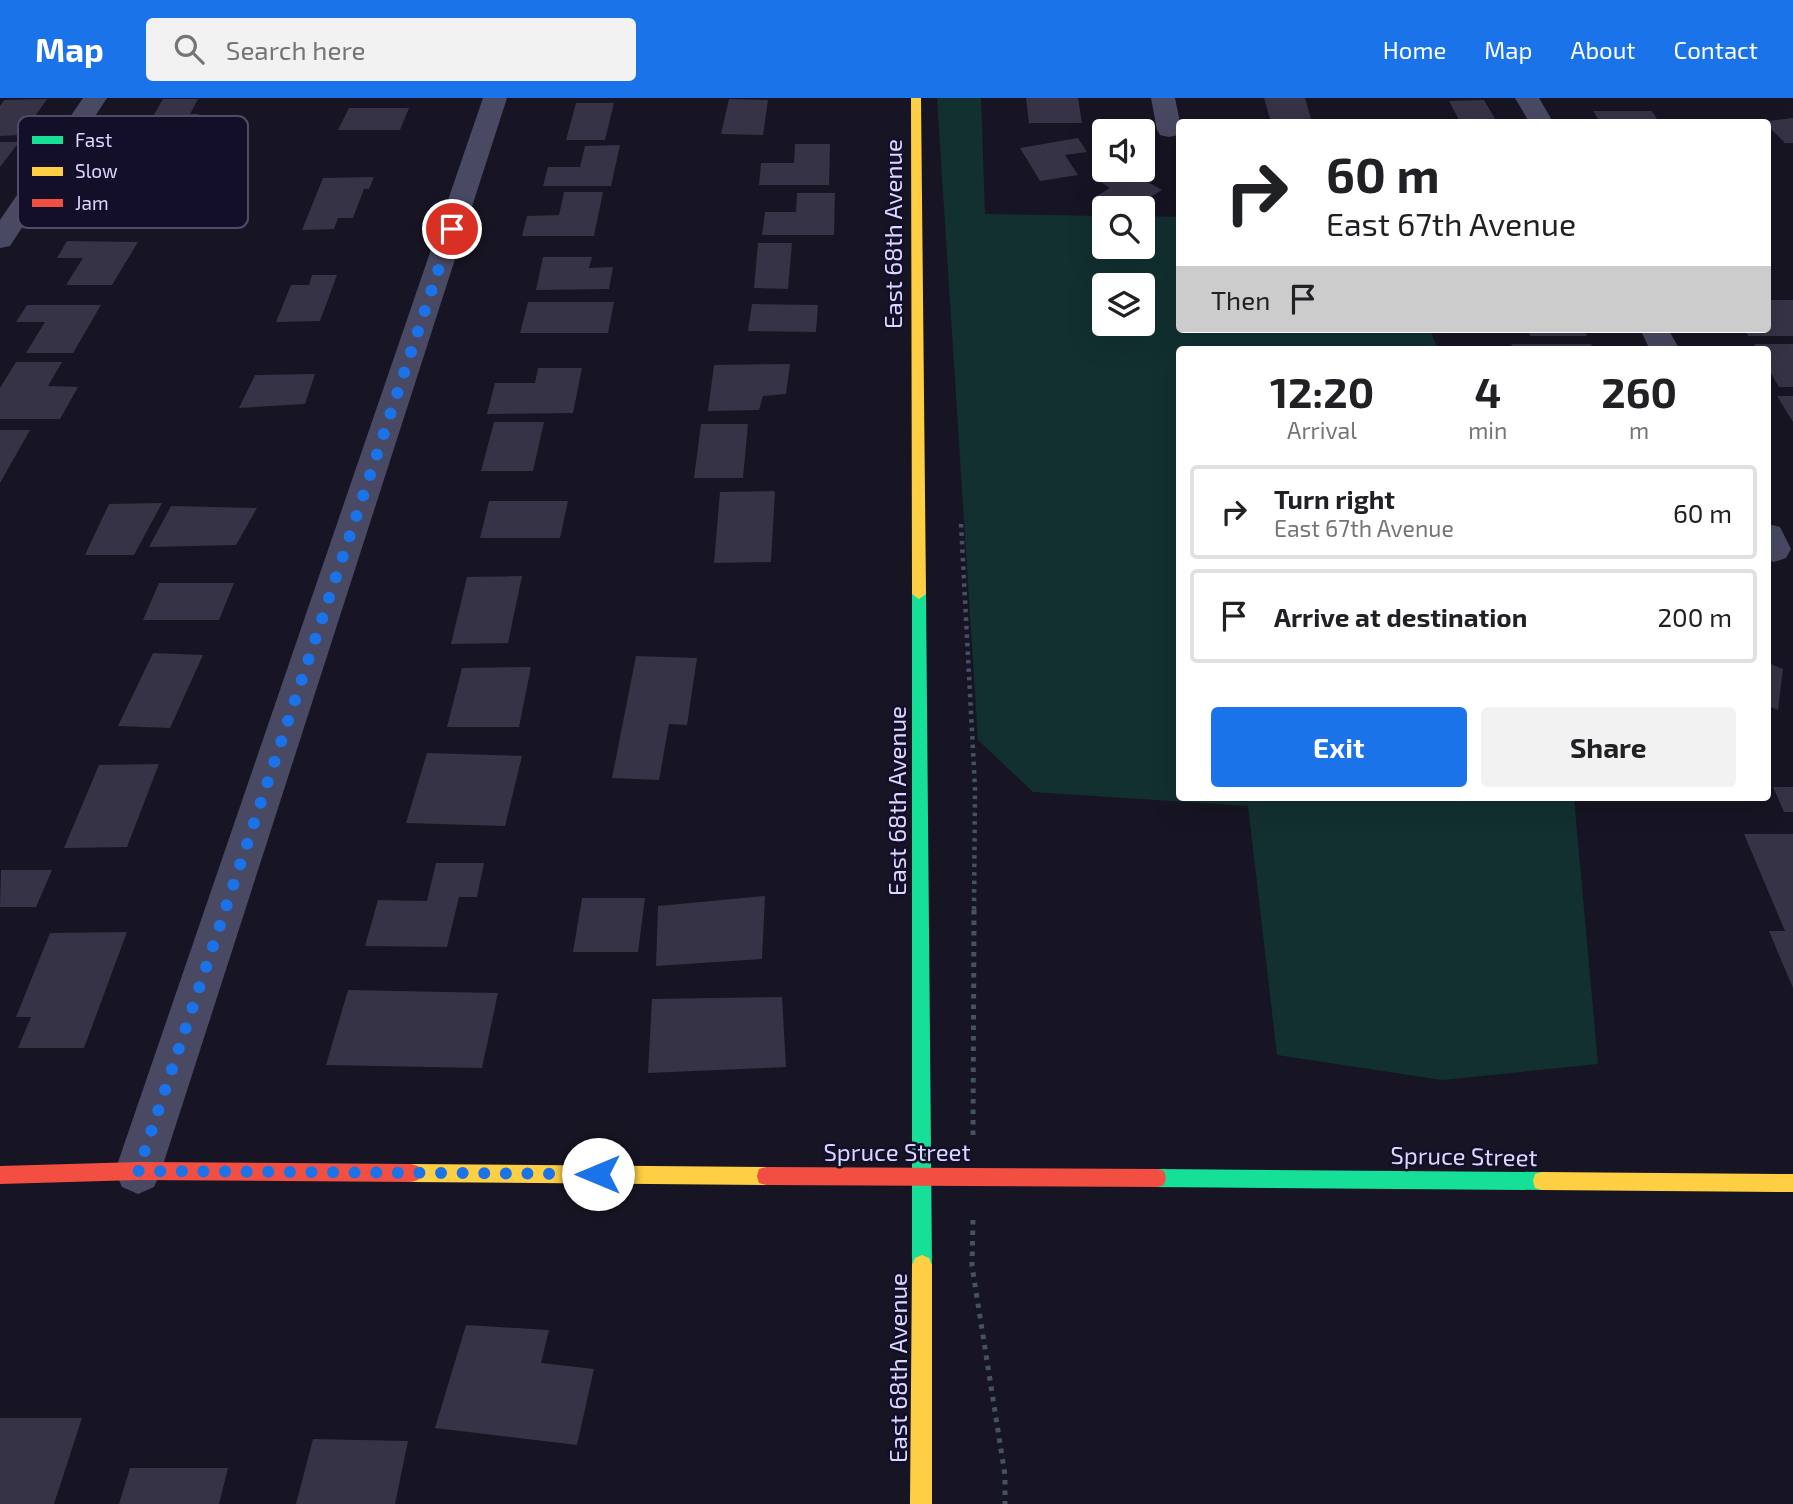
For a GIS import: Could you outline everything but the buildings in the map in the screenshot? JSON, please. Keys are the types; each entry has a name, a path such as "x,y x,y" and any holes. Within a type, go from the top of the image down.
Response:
{"street":[{"path":"83,116 95,98"},
{"path":"138,1171 495,98"},
{"name":"East 68th Avenue","path":"916,98 923,1176 921,1504"},
{"path":"1163,98 1169,130"},
{"path":"1527,98 1539,119"},
{"path":"0,240 18,213"},
{"name":"Spruce Street","path":"0,1175 138,1171 1793,1183"}],"path":[{"path":"972,1266 1005,1475 1005,1504"}],"green space":[{"path":"937,98 981,98 985,214 1092,216 1092,259 1155,259 1155,216 1176,217 1176,333 1432,333 1436,346 1176,346 1176,801 1574,801 1598,1064 1442,1080 1277,1055 1248,806 1033,792 978,740"}],"traffic: fast":[{"path":"919,594 922,1265"},
{"path":"1157,1178 1542,1181"}],"traffic: slow":[{"path":"916,98 919,594"},
{"path":"411,1173 766,1176"},
{"path":"1542,1181 1793,1183"},
{"path":"921,1504 922,1265"}],"traffic: jam":[{"path":"0,1175 138,1171 411,1173"},
{"path":"766,1176 1157,1178"}],"route":[{"path":"452,229 138,1171 598,1174"}]}
